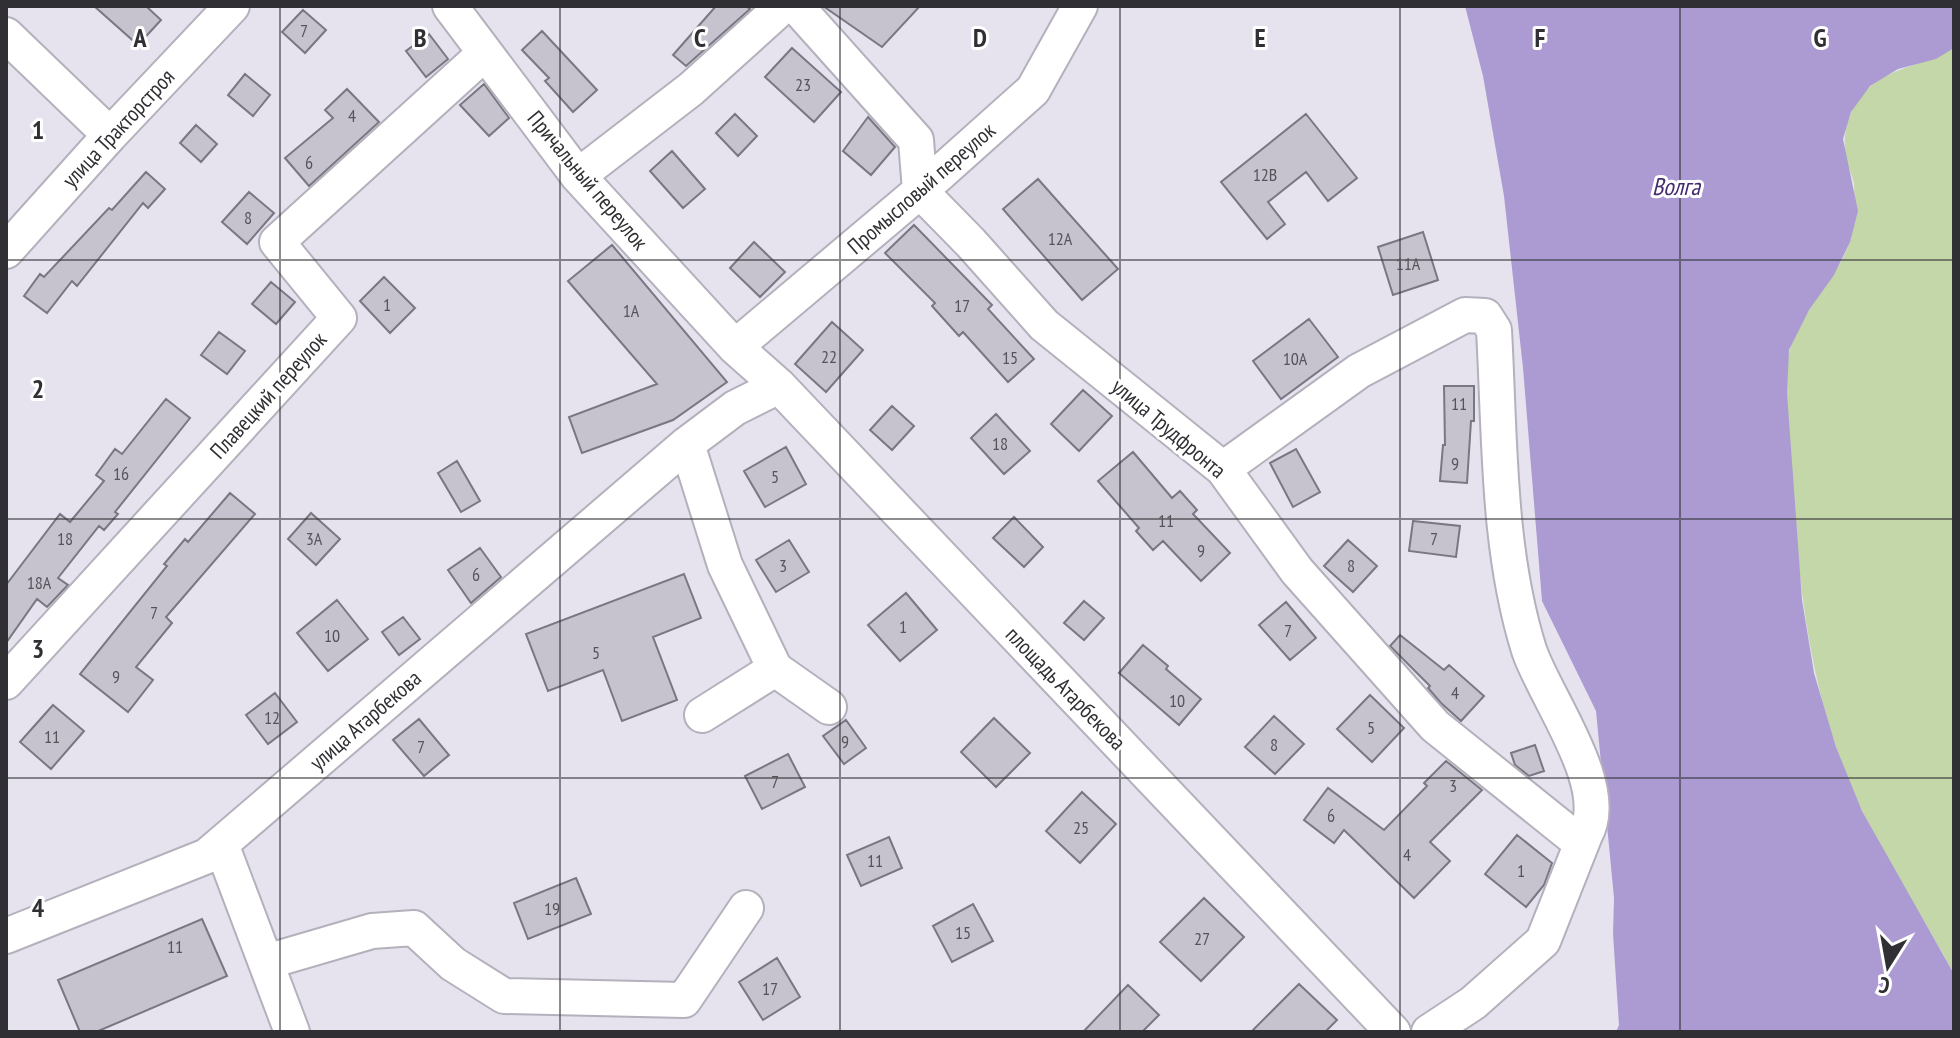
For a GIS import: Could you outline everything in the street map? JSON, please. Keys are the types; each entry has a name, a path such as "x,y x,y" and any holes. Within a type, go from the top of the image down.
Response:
{"street":[{"name":"улица Тракторстроя","path":"6,251 232,6"},
{"name":"Причальный переулок","path":"450,6 578,176 735,347"},
{"path":"578,176 691,89 783,6"},
{"path":"796,6 916,140 920,191"},
{"name":"Промысловый переулок","path":"735,347 920,191 1033,90 1080,6"},
{"path":"6,35 110,135"},
{"name":"Плавецкий переулок","path":"6,682 339,318 277,242 485,53"},
{"name":"улица Трудфронта","path":"920,191 1044,325 1223,469 1297,571 1435,726 1578,836"},
{"path":"1223,469 1359,371 1465,315 1485,316 1494,330 1506,539 1513,576 1530,651 1587,772 1591,824 1578,836 1543,941 1473,1003 1429,1032"},
{"name":"площадь Атарбекова","path":"735,347 779,386 1393,1032"},
{"name":"улица Атарбекова","path":"6,936 207,856 687,444 735,408 779,386"},
{"path":"687,444 725,565 775,669 829,707"},
{"path":"702,715 775,669"},
{"path":"221,844 292,1032"},
{"path":"266,962 372,931 414,928 453,964 504,996 684,1000 746,908"}],"green space":[{"path":"1954,48 1954,974 1862,811 1845,770 1819,688 1810,647 1799,563 1786,393 1787,361 1795,335 1849,244 1854,184 1845,140 1853,110 1864,92 1881,79"}],"water":[{"name":"Волга","path":"1465,6 1954,6 1954,48 1936,59 1898,69 1870,86 1851,112 1843,139 1858,211 1850,242 1834,275 1809,310 1789,350 1787,393 1802,600 1814,673 1836,747 1862,811 1954,974 1954,1032 1616,1032 1619,1025 1613,934 1614,898 1596,711 1542,601 1523,368 1504,196 1483,76"}],"building":[{"path":"94,6 146,6 161,20 138,45"},
{"path":"716,6 746,6 750,9 686,66 673,55"},
{"path":"823,6 920,6 882,47"},
{"path":"303,10 326,30 305,53 282,32"},
{"path":"542,31 597,90 573,112 545,81 549,78 522,50"},
{"path":"429,34 448,59 426,77 406,51"},
{"path":"792,48 841,92 814,122 765,77"},
{"path":"245,74 270,95 253,116 228,95"},
{"path":"484,84 509,118 489,136 460,105"},
{"path":"347,89 379,122 309,186 285,158 333,118 325,110"},
{"path":"735,114 757,136 738,156 716,133"},
{"path":"1306,114 1357,178 1328,201 1306,172 1268,202 1285,224 1267,239 1221,182"},
{"path":"868,117 895,147 871,175 843,151"},
{"path":"196,125 217,144 201,162 180,143"},
{"path":"672,151 705,189 683,208 650,171"},
{"path":"146,172 165,189 148,208 143,203 77,286 72,281 47,313 24,296 40,274 44,277"},
{"path":"1038,179 1118,269 1082,300 1003,209"},
{"path":"249,192 274,213 247,244 222,222"},
{"path":"914,225 992,305 988,309 1034,359 1008,382 963,332 959,336 932,306 935,303 885,253"},
{"path":"1423,232 1438,280 1393,295 1378,247"},
{"path":"754,242 785,272 760,297 730,268"},
{"path":"612,245 727,382 673,420 582,453 569,417 657,384 568,281"},
{"path":"384,277 415,308 390,333 360,301"},
{"path":"271,282 295,302 276,324 252,304"},
{"path":"1309,319 1338,357 1281,399 1253,361"},
{"path":"832,322 863,350 826,392 795,364"},
{"path":"219,332 245,351 227,374 201,355"},
{"path":"1444,386 1474,386 1474,421 1471,421 1467,483 1440,481 1445,445"},
{"path":"1083,390 1112,416 1079,451 1051,424"},
{"path":"166,399 190,418 115,512 118,514 104,530 99,526 58,578 68,585 47,607 37,599 6,643 6,585 60,514 70,522 104,481 96,475 115,449 122,454"},
{"path":"892,406 914,426 892,450 870,430"},
{"path":"996,414 1030,451 1004,474 971,438"},
{"path":"786,447 806,484 765,507 744,471"},
{"path":"1296,449 1320,492 1293,507 1270,463"},
{"path":"1133,452 1172,498 1180,491 1197,510 1193,514 1230,553 1201,581 1163,541 1153,550 1136,531 1139,528 1098,481"},
{"path":"457,461 480,501 461,512 438,473"},
{"path":"230,493 255,514 166,617 172,623 136,667 153,680 128,712 80,674 167,566 164,564 185,539 188,542"},
{"path":"311,513 340,539 316,565 288,539"},
{"path":"1014,517 1043,547 1024,567 993,538"},
{"path":"1413,521 1460,526 1456,557 1409,551"},
{"path":"789,540 809,572 776,592 756,560"},
{"path":"1348,540 1377,566 1353,592 1324,566"},
{"path":"480,548 501,577 471,603 448,570"},
{"path":"684,574 701,618 653,637 677,700 622,721 603,670 548,691 526,634"},
{"path":"906,593 937,630 900,661 868,625"},
{"path":"337,600 368,639 328,671 297,633"},
{"path":"1084,601 1104,618 1084,640 1064,623"},
{"path":"1286,602 1316,638 1290,660 1259,625"},
{"path":"403,617 420,639 399,655 382,632"},
{"path":"1400,635 1444,670 1449,665 1484,696 1461,721 1390,646"},
{"path":"1143,645 1201,699 1179,725 1119,673"},
{"path":"275,693 297,722 268,744 246,715"},
{"path":"1370,695 1404,728 1372,762 1337,729"},
{"path":"53,705 84,731 51,769 20,742"},
{"path":"1274,716 1304,744 1275,774 1245,747"},
{"path":"994,718 1030,753 996,787 961,752"},
{"path":"419,719 449,755 424,776 393,740"},
{"path":"846,720 866,748 844,764 823,736"},
{"path":"1535,745 1544,771 1529,776 1515,765 1511,753"},
{"path":"788,754 805,787 762,809 745,776"},
{"path":"1446,761 1482,790 1430,842 1450,861 1414,898 1344,830 1334,843 1304,820 1328,788 1384,830 1427,786 1424,783"},
{"path":"1082,792 1116,824 1080,863 1046,831"},
{"path":"1517,835 1552,863 1544,885 1526,907 1485,874"},
{"path":"889,837 902,868 861,886 847,855"},
{"path":"576,878 591,914 528,939 514,903"},
{"path":"1204,898 1244,937 1201,981 1160,942"},
{"path":"973,904 993,941 952,962 933,926"},
{"path":"202,919 227,976 96,1032 80,1032 58,980"},
{"path":"777,958 800,997 763,1020 739,982"},
{"path":"1299,984 1337,1020 1325,1032 1251,1032"},
{"path":"1128,985 1159,1015 1142,1032 1083,1032"}]}
